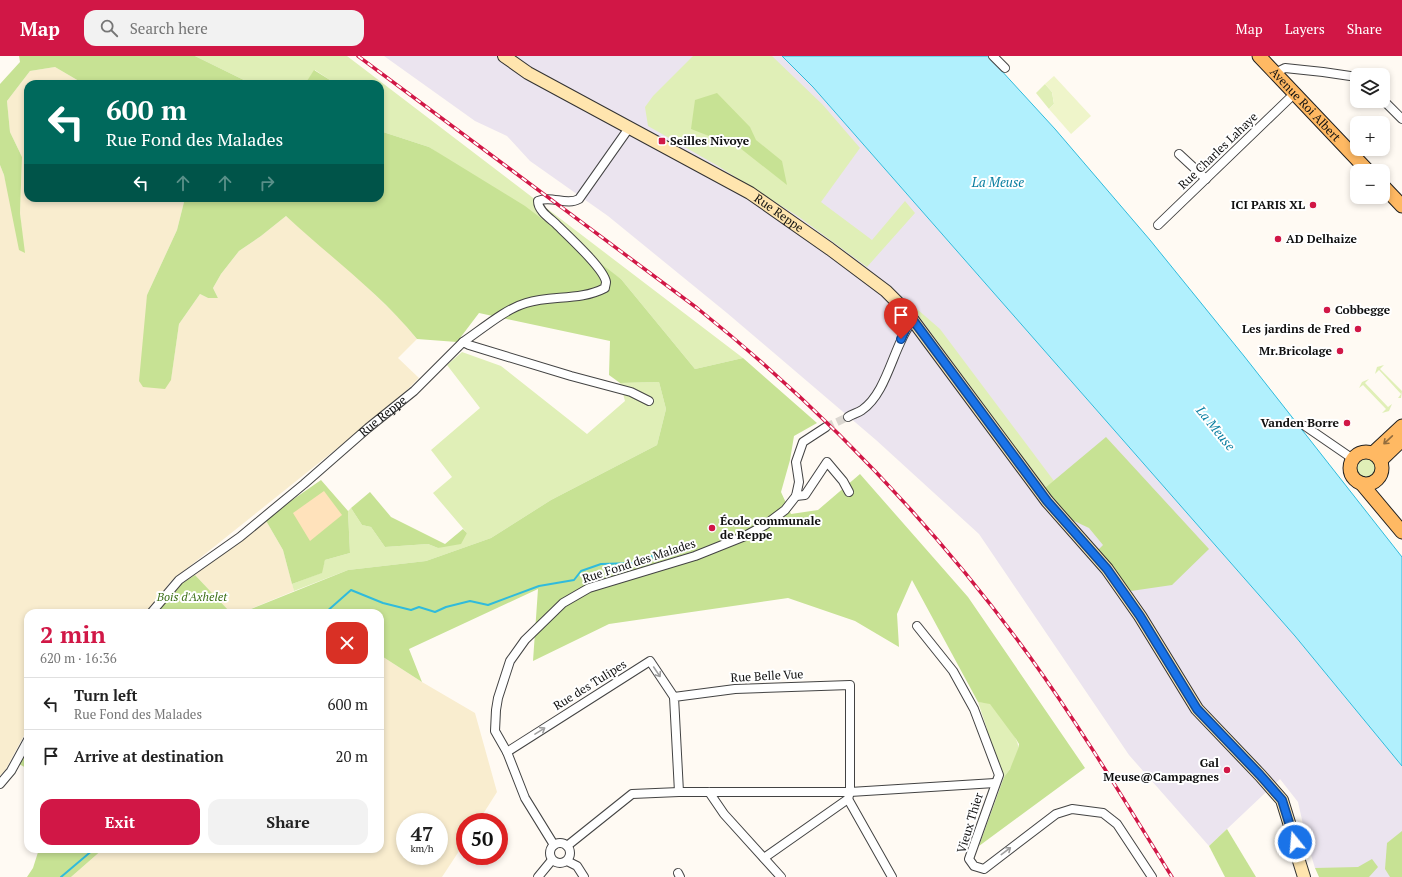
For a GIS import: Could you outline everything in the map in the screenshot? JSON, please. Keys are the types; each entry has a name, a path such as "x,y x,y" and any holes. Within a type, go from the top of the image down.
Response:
{"main road":[{"name":"Rue Reppe","path":"504,56 528,73 750,193 830,249 886,291 913,320 1047,501 1107,569 1140,616 1197,709 1282,800 1295,842 1298,861 1304,877"},
{"name":"Avenue Roi Albert","path":"1259,56 1361,164"},
{"path":"1390,193 1402,206"},
{"path":"1377,457 1402,426"},
{"path":"1377,457 1402,440"},
{"path":"1361,483 1372,483 1377,480 1381,475 1383,468 1377,457 1368,452 1362,452 1356,455 1353,459 1350,470 1352,476 1361,483 1376,502 1382,506"},
{"path":"1377,480 1378,495 1382,506 1402,532"}],"street":[{"path":"993,56 1005,68"},
{"path":"1275,73 1285,68 1350,76"},
{"name":"Rue Charles Lahaye","path":"1158,226 1295,93"},
{"path":"1390,107 1402,118"},
{"name":"Rue Reppe","path":"154,609 179,580 240,537 304,484 368,428 414,391 462,342 513,308 527,303 595,293 605,288 606,281 596,266 575,242 538,206 538,201 543,199 572,201 579,199 629,128"},
{"path":"1179,154 1206,179"},
{"path":"848,416 862,410 872,399 882,384 906,328 913,320"},
{"path":"462,342 571,376 630,392 649,401"},
{"path":"1305,426 1353,459"},
{"path":"796,496 799,482 796,462 803,442 826,428"},
{"name":"Rue Fond des Malades","path":"554,845 525,798 507,752 495,731 498,698 510,661 525,640 563,603 588,588 695,556 744,536 765,525 785,510 796,496 805,495 827,462 843,480 849,492"},
{"path":"917,626 953,671 974,709 999,775 995,783"},
{"name":"Rue des Tulipes","path":"507,752 650,661 674,697"},
{"name":"Rue Belle Vue","path":"674,697 735,689 850,685 849,795"},
{"path":"674,697 679,792"},
{"path":"0,784 10,771 24,747"},
{"name":"Vieux Thier","path":"567,846 632,794 709,792 849,795 995,783 969,859 974,866 984,869 1056,814 1072,809 1103,813 1117,824 1152,877"},
{"path":"709,792 724,814 781,877"},
{"path":"764,858 849,795 892,877"},
{"path":"567,861 570,854 567,846 558,843 554,845 551,849 550,855 552,860 556,863 567,861 577,866 584,877"},
{"path":"538,877 552,860"}],"shaded area":[{"path":"384,56 782,56 813,87 1295,636 1402,766 1402,877 1333,877 1315,868 1307,842 1298,802 1280,779 1209,846 1129,755 979,534 876,440 727,313 608,216 530,161 507,136 475,121"},
{"path":"55,67 77,80 24,80 24,202 184,202 177,230 147,295 171,379 179,324 200,294 208,298 218,298 213,288 221,274 239,251 286,216 357,277 400,319 417,339 398,358 419,378 395,402 170,582 151,609 24,609 24,735 6,769 0,776 0,165 4,175 24,253 20,213 22,157 10,132 7,101 30,71"},
{"path":"265,519 283,550 294,591 251,609 227,609 195,575"},
{"path":"384,658 475,713 497,792 484,813 456,813 456,856 442,877 71,877 98,853 384,853"}],"green space":[{"path":"19,56 195,56 244,80 77,80 55,67 30,71 7,101 10,132 22,157 20,213 25,253 19,250 4,175 0,165 0,84 20,62"},
{"path":"195,56 347,56 378,80 330,80 315,70 308,80 244,80"},
{"path":"693,56 772,56 823,105 860,148 821,202 872,240 905,201 915,213 867,267 799,217 718,166 648,126 645,107 653,96"},
{"path":"314,70 330,80 308,80"},
{"path":"1054,76 1091,116 1071,134 1049,109 1054,104 1052,92 1045,84"},
{"path":"384,84 743,358 695,369 621,279 429,147 384,132"},
{"path":"1045,84 1052,92 1054,104 1049,109 1036,93"},
{"path":"717,93 750,127 756,140 782,161 787,185 740,148 691,129 695,100"},
{"name":"Bois d'Axhelet","path":"384,132 429,147 525,206 621,279 695,369 743,358 817,423 794,436 790,460 781,492 791,514 818,510 860,474 968,597 1085,768 979,846 1004,777 1010,769 1019,744 990,704 978,702 912,580 897,614 899,647 855,621 788,598 609,624 533,661 538,589 409,649 422,682 384,658 384,609 251,609 348,570 426,561 491,538 551,500 657,445 666,409 659,382 620,383 609,375 610,341 479,313 457,342 417,339 370,290 286,216 239,251 221,274 213,288 218,298 208,298 200,294 179,324 171,380 165,389 143,387 139,381 147,295 177,230 184,202 384,202"},
{"path":"917,309 940,329 1054,481 1045,488 915,311"},
{"path":"462,352 501,366 587,434 625,401 620,383 659,382 666,409 657,445 551,500 491,538 426,561 348,570 294,591 292,584 321,573 325,560 350,553 348,511 351,508 362,525 371,527 385,547 428,544 438,548 467,533 433,493 452,477 431,450 480,408 447,365"},
{"path":"1384,365 1380,369 1402,391 1401,398 1398,398 1401,394 1379,370 1375,374 1377,367"},
{"path":"1369,379 1365,383 1388,407 1392,404 1389,411 1382,413 1386,409 1363,385 1359,388 1362,382"},
{"path":"1106,437 1209,549 1172,585 1131,591 1098,550 1103,545 1089,528 1072,520 1045,488"},
{"path":"1367,458 1374,461 1377,468 1374,475 1367,478 1360,475 1357,468 1360,461"},
{"path":"321,480 348,511 350,553 325,560 322,573 292,584 283,550 265,519"},
{"path":"370,492 391,517 445,544 463,529 467,533 461,544 438,548 428,544 385,547 371,527 362,525 351,508"},
{"name":"Bois d'Axhelet","path":"195,575 227,609 158,609 181,584"},
{"path":"978,702 990,703 1015,736 1018,746 1018,754 1012,767 1004,777 985,730 987,729"},
{"path":"24,756 24,767 19,764"},
{"path":"1227,829 1256,877 1225,877 1209,846"},
{"path":"1402,831 1402,877 1390,877 1385,869 1387,843"},
{"path":"38,853 98,853 71,877 27,877 33,868"},
{"path":"1372,859 1378,867 1369,877 1319,877 1315,868 1358,867"}],"sand":[{"path":"324,491 342,515 310,541 293,513"}],"water":[{"name":"La Meuse","path":"782,56 988,56 1055,129 1150,240 1244,356 1402,557 1402,766 1295,636 813,87"}],"waterway":[{"path":"330,609 351,590 383,603 411,610 419,607 435,612 446,607 470,601 488,605 539,586 574,580 581,571 601,564 635,563 649,556 653,556 654,560"},
{"path":"61,877 89,853"}],"tunnel":[{"path":"826,427 848,417"}],"railway":[{"path":"358,56 697,308 744,347 833,428 916,516 956,561 994,609 1030,657 1067,711 1172,877"}],"place":[{"name":"Seilles Nivoye","path":"662,141"},
{"name":"ICI PARIS XL","path":"1313,205"},
{"name":"AD Delhaize","path":"1278,239"},
{"name":"Cobbegge","path":"1327,310"},
{"name":"Les jardins de Fred","path":"1358,329"},
{"name":"Mr.Bricolage","path":"1340,351"},
{"name":"Vanden Borre","path":"1347,423"},
{"name":"École communale de Reppe","path":"712,528"},
{"name":"Gal Meuse@Campagnes","path":"1227,770"}],"route":[{"path":"901,339 906,328 913,320 1047,501 1107,569 1140,616 1197,709 1282,800 1295,842"}]}
